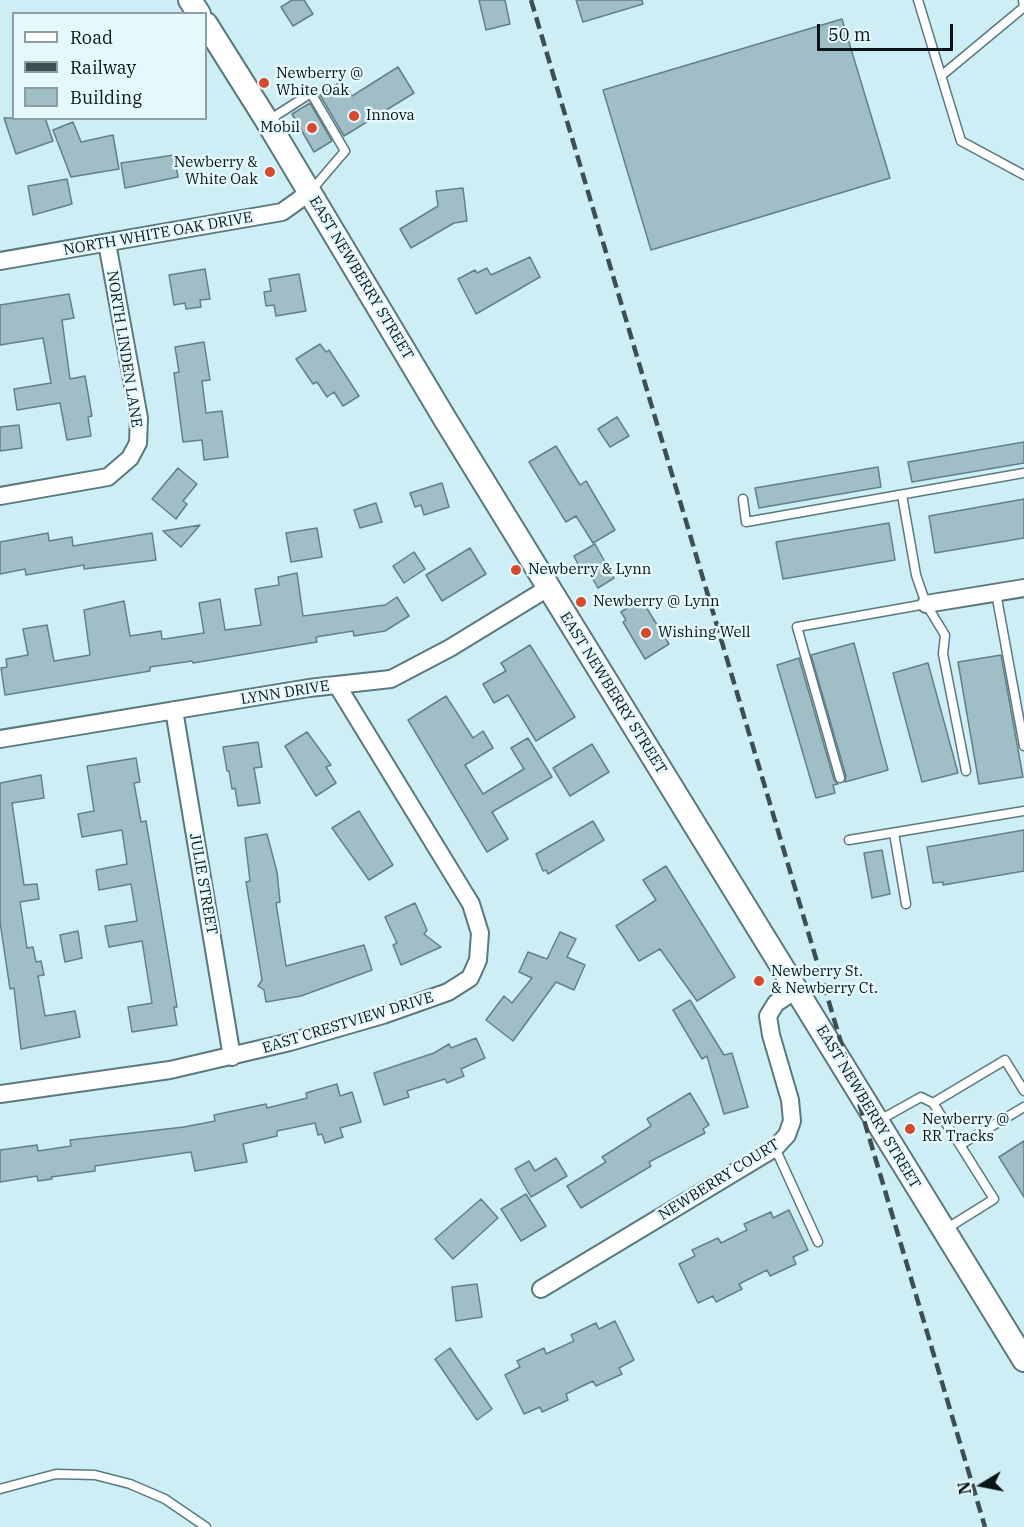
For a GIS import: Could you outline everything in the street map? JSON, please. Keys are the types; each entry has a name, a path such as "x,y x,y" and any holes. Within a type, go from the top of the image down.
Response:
{"main road":[{"name":"EAST NEWBERRY STREET","path":"207,26 267,121 548,588 1024,1360"}],"street":[{"name":"NORTH WHITE OAK DRIVE","path":"0,260 282,212 309,192"},
{"name":"NORTH LINDEN LANE","path":"0,496 108,477 130,458 138,443 139,418 107,243"},
{"name":"LYNN DRIVE","path":"0,739 337,685 391,679 450,648 548,588"},
{"path":"926,604 1024,588"},
{"name":"EAST CRESTVIEW DRIVE","path":"0,1094 98,1082 232,1057 383,1015 447,992 470,978 478,960 480,933 471,904 337,685"},
{"name":"JULIE STREET","path":"174,711 232,1057"},
{"name":"NEWBERRY COURT","path":"541,1289 775,1148 787,1135 792,1121 790,1100 771,1035 768,1016 776,1003 796,990"}],"lane":[{"path":"918,0 961,141 1024,175"},
{"path":"941,76 1024,7 1023,0"},
{"path":"267,121 311,93 317,103 345,151 309,192"},
{"path":"742,499 746,522 1024,473"},
{"path":"902,495 916,575 926,604 945,635 944,654 966,771"},
{"path":"996,593 1024,746"},
{"path":"840,778 797,627 926,604"},
{"path":"849,840 1024,811"},
{"path":"894,833 906,904"},
{"path":"933,1103 1005,1060 1024,1091"},
{"path":"878,1121 917,1098 933,1103 994,1199 943,1231"},
{"path":"960,1145 1024,1107"},
{"path":"775,1148 818,1242"},
{"path":"0,1489 30,1479 56,1474 95,1475 130,1484 165,1499 206,1527"}],"building":[{"path":"292,0 304,0 313,14 293,26 281,7"},
{"path":"479,0 505,0 510,24 486,30"},
{"path":"576,0 642,0 643,4 583,22"},
{"path":"842,19 890,178 651,250 603,90"},
{"name":"Innova","path":"398,67 414,93 344,136 320,95 342,81 352,96"},
{"name":"Mobil","path":"310,103 332,141 314,152 292,114"},
{"path":"4,118 46,120 53,141 16,154"},
{"path":"73,122 81,142 113,135 119,169 71,177 53,130"},
{"path":"174,155 178,177 125,188 121,163"},
{"path":"67,179 72,204 33,215 28,186"},
{"path":"463,188 467,221 454,223 411,248 400,229 438,206 436,191"},
{"path":"530,257 540,277 476,314 458,279 475,270 477,273 487,268 491,275"},
{"path":"205,269 210,299 200,300 201,307 186,309 185,303 174,305 169,275"},
{"path":"299,274 306,311 276,316 274,305 266,306 264,292 271,291 269,279"},
{"path":"69,294 74,318 62,320 70,379 85,376 92,416 88,417 91,436 67,440 60,403 17,410 14,389 51,383 43,338 0,345 0,305"},
{"path":"204,342 210,380 202,381 206,413 222,411 228,457 204,460 202,440 183,442 174,373 179,372 175,347"},
{"path":"320,344 326,352 329,350 359,396 343,406 334,392 327,397 317,382 313,384 296,359"},
{"path":"617,417 629,436 610,447 598,429"},
{"path":"19,425 22,448 0,451 0,427"},
{"path":"1024,442 1024,463 912,482 908,462"},
{"path":"556,446 580,485 586,481 615,530 593,543 576,516 566,522 529,462"},
{"path":"878,467 881,487 759,508 755,488"},
{"path":"178,468 197,484 183,501 187,504 176,519 152,499"},
{"path":"442,483 449,507 424,515 421,505 415,507 410,493"},
{"path":"1024,499 1024,538 935,553 929,516"},
{"path":"376,503 382,522 360,528 354,510"},
{"path":"889,523 895,560 783,579 776,542"},
{"path":"200,525 181,547 163,531"},
{"path":"317,528 322,557 291,562 286,533"},
{"path":"48,533 49,541 72,537 73,546 152,533 156,560 84,569 84,565 26,575 25,569 0,574 0,542"},
{"path":"595,544 614,578 598,588 586,567 581,570 574,556"},
{"path":"470,548 486,574 442,601 426,575"},
{"path":"414,552 425,569 404,583 393,566"},
{"path":"297,573 303,616 385,605 397,597 409,616 385,631 354,636 353,631 316,637 317,642 193,663 192,661 150,667 150,671 5,695 1,668 7,667 6,659 28,655 23,629 47,625 54,661 90,655 84,610 124,601 130,636 161,631 162,639 165,639 204,633 199,603 220,599 225,630 261,625 255,589 279,585 278,577"},
{"name":"Wishing Well","path":"641,599 669,644 645,659 623,622 626,620 621,612"},
{"path":"854,643 888,770 845,782 846,776 811,655"},
{"path":"530,645 575,717 536,741 508,695 494,703 483,684 506,671 501,663"},
{"path":"1001,655 1023,777 979,784 958,662"},
{"path":"799,658 834,780 838,784 833,785 835,793 816,798 777,665"},
{"path":"928,663 958,773 922,782 893,673"},
{"path":"446,696 473,738 483,731 493,748 465,765 483,794 524,769 511,748 528,738 552,777 492,812 508,839 487,852 408,720"},
{"path":"307,732 331,765 326,767 336,783 316,796 285,746"},
{"path":"258,742 262,767 254,768 260,803 238,806 235,788 232,789 229,771 227,771 223,747"},
{"path":"592,744 609,772 570,796 553,768"},
{"path":"136,758 140,782 134,783 141,822 146,821 177,1007 174,1007 177,1025 132,1032 128,1007 152,1003 142,941 109,947 105,926 137,921 131,884 99,890 96,870 127,864 122,830 82,837 78,814 94,811 87,766"},
{"path":"41,775 44,798 12,803 24,885 37,884 39,899 20,902 27,948 33,947 36,962 41,961 44,975 38,976 45,1016 75,1011 80,1037 21,1049 14,988 10,989 0,922 0,783"},
{"path":"359,811 393,865 369,880 332,828"},
{"path":"593,821 604,840 548,874 546,870 543,871 536,854"},
{"path":"1024,830 1024,871 943,885 943,882 933,883 927,847"},
{"path":"267,834 277,872 280,902 276,903 286,966 364,945 372,970 301,996 266,1002 264,990 258,986 262,980 246,882 250,881 245,838"},
{"path":"882,850 890,894 872,898 864,853"},
{"path":"666,866 735,977 697,1001 660,949 639,961 616,926 656,900 643,880"},
{"path":"415,903 427,930 424,934 441,947 401,965 393,945 397,943 385,917"},
{"path":"78,931 82,958 65,962 60,935"},
{"path":"560,932 576,939 567,957 585,965 574,990 556,982 513,1041 486,1020 504,996 512,1003 532,978 519,972 528,952 547,959"},
{"path":"690,1000 724,1055 732,1053 748,1107 724,1114 707,1056 702,1059 673,1010"},
{"path":"476,1038 485,1058 461,1069 464,1076 447,1083 445,1079 407,1091 409,1097 384,1105 374,1073 434,1053 449,1044 451,1048"},
{"path":"337,1084 340,1096 352,1092 361,1122 340,1128 343,1137 325,1143 322,1134 318,1135 315,1123 277,1131 277,1136 243,1144 247,1162 195,1171 191,1152 95,1166 95,1171 51,1177 52,1179 38,1181 37,1176 0,1182 0,1150 37,1145 38,1151 71,1146 70,1140 184,1127 215,1121 214,1115 266,1104 267,1108 307,1098 306,1093"},
{"path":"690,1093 709,1125 703,1129 705,1133 649,1162 651,1166 581,1208 567,1186 606,1162 602,1157 651,1126 647,1119"},
{"path":"1024,1141 1024,1197 999,1157"},
{"path":"556,1158 567,1176 531,1197 515,1169 529,1161 535,1171"},
{"path":"526,1194 546,1226 521,1241 501,1209"},
{"path":"481,1199 498,1218 453,1259 435,1239"},
{"path":"789,1210 808,1250 793,1257 796,1264 770,1276 767,1270 739,1284 742,1289 716,1302 713,1296 698,1303 679,1264 695,1256 692,1250 718,1238 721,1243 747,1230 744,1224 771,1212 773,1218"},
{"path":"477,1284 482,1317 456,1321 452,1287"},
{"path":"615,1321 634,1360 619,1368 622,1374 596,1386 593,1381 566,1394 568,1400 542,1412 540,1407 524,1414 505,1375 520,1367 517,1361 544,1348 546,1354 574,1341 571,1335 596,1323 599,1329"},
{"path":"450,1348 492,1409 477,1420 435,1359"}],"railway":[{"path":"531,0 985,1527"}],"place":[{"name":"Newberry @ White Oak","path":"264,83"},
{"name":"Innova","path":"354,116"},
{"name":"Mobil","path":"312,128"},
{"name":"Newberry & White Oak","path":"270,172"},
{"name":"Newberry & Lynn","path":"516,570"},
{"name":"Newberry @ Lynn","path":"581,602"},
{"name":"Wishing Well","path":"646,633"},
{"name":"Newberry St. & Newberry Ct.","path":"759,981"},
{"name":"Newberry @ RR Tracks","path":"910,1129"}]}
